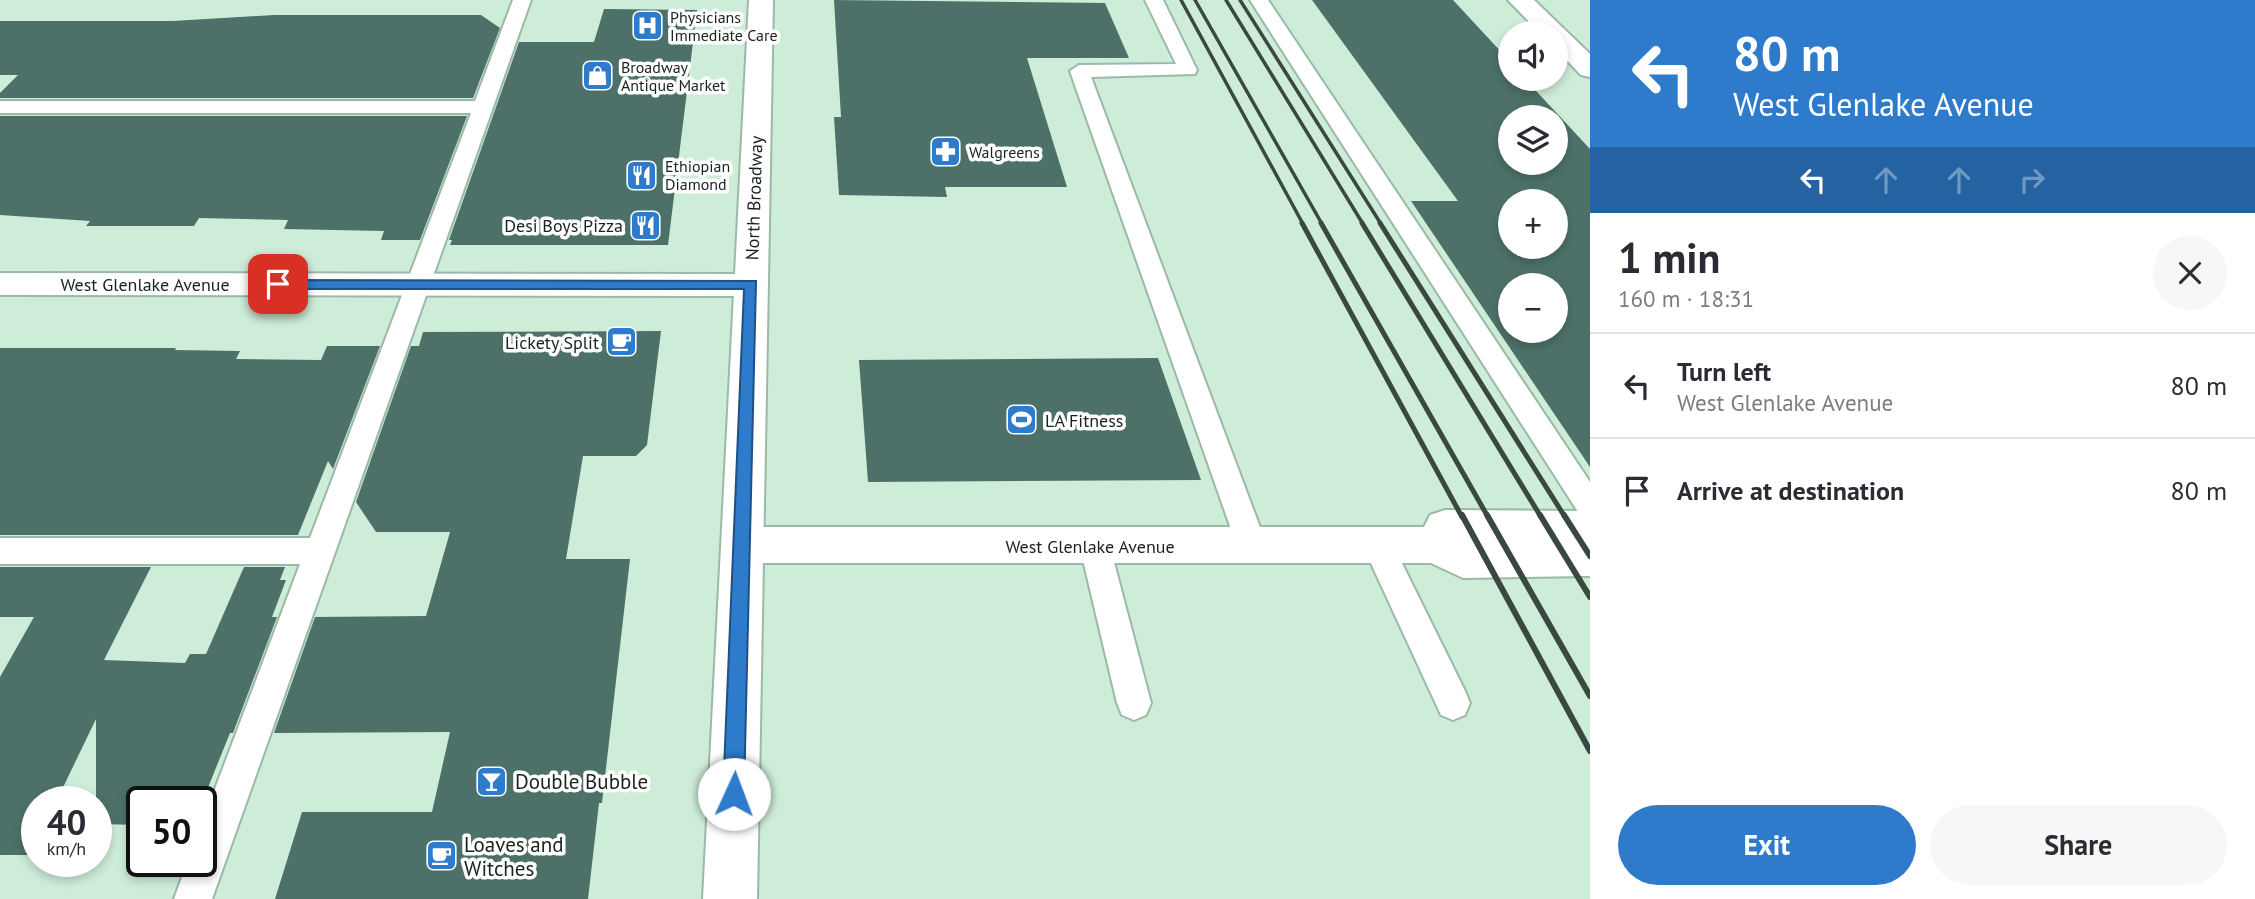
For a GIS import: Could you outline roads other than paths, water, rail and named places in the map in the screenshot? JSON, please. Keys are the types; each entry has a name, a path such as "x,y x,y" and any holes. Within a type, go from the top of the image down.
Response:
{"street":[{"name":"North Broadway","path":"730,899 761,0"},
{"path":"1520,0 1542,21"},
{"path":"1568,47 1590,69"},
{"name":"West Glenlake Avenue","path":"0,284 751,285"},
{"path":"1437,545 1445,527 1590,529"},
{"name":"West Glenlake Avenue","path":"743,545 1437,545 1463,560 1590,558"}],"lane":[{"path":"192,899 522,0"},
{"path":"1154,0 1188,69 1079,71 1252,546"},
{"path":"1259,0 1590,506"},
{"path":"0,107 482,107"},
{"path":"1378,546 1453,703"},
{"path":"1096,547 1111,621 1134,704"},
{"path":"0,551 320,551"}],"railway":[{"path":"1181,0 1303,224"},
{"path":"1195,0 1322,224"},
{"path":"1226,0 1363,224"},
{"path":"1240,0 1381,224"},
{"path":"1302,223 1462,517"},
{"path":"1321,223 1488,517"},
{"path":"1362,223 1541,517"},
{"path":"1380,223 1565,517"},
{"path":"1462,515 1590,751"},
{"path":"1487,515 1590,696"},
{"path":"1540,515 1590,597"},
{"path":"1564,515 1590,556"}],"place":[{"name":"Physicians Immediate Care","path":"647,26"},
{"name":"Broadway Antique Market","path":"598,76"},
{"name":"Walgreens","path":"946,152"},
{"name":"Ethiopian Diamond","path":"642,175"},
{"name":"Desi Boys Pizza","path":"646,225"},
{"name":"Lickety Split","path":"622,342"},
{"name":"LA Fitness","path":"1022,420"},
{"name":"Double Bubble","path":"492,781"},
{"name":"Loaves and Witches","path":"441,856"}]}
